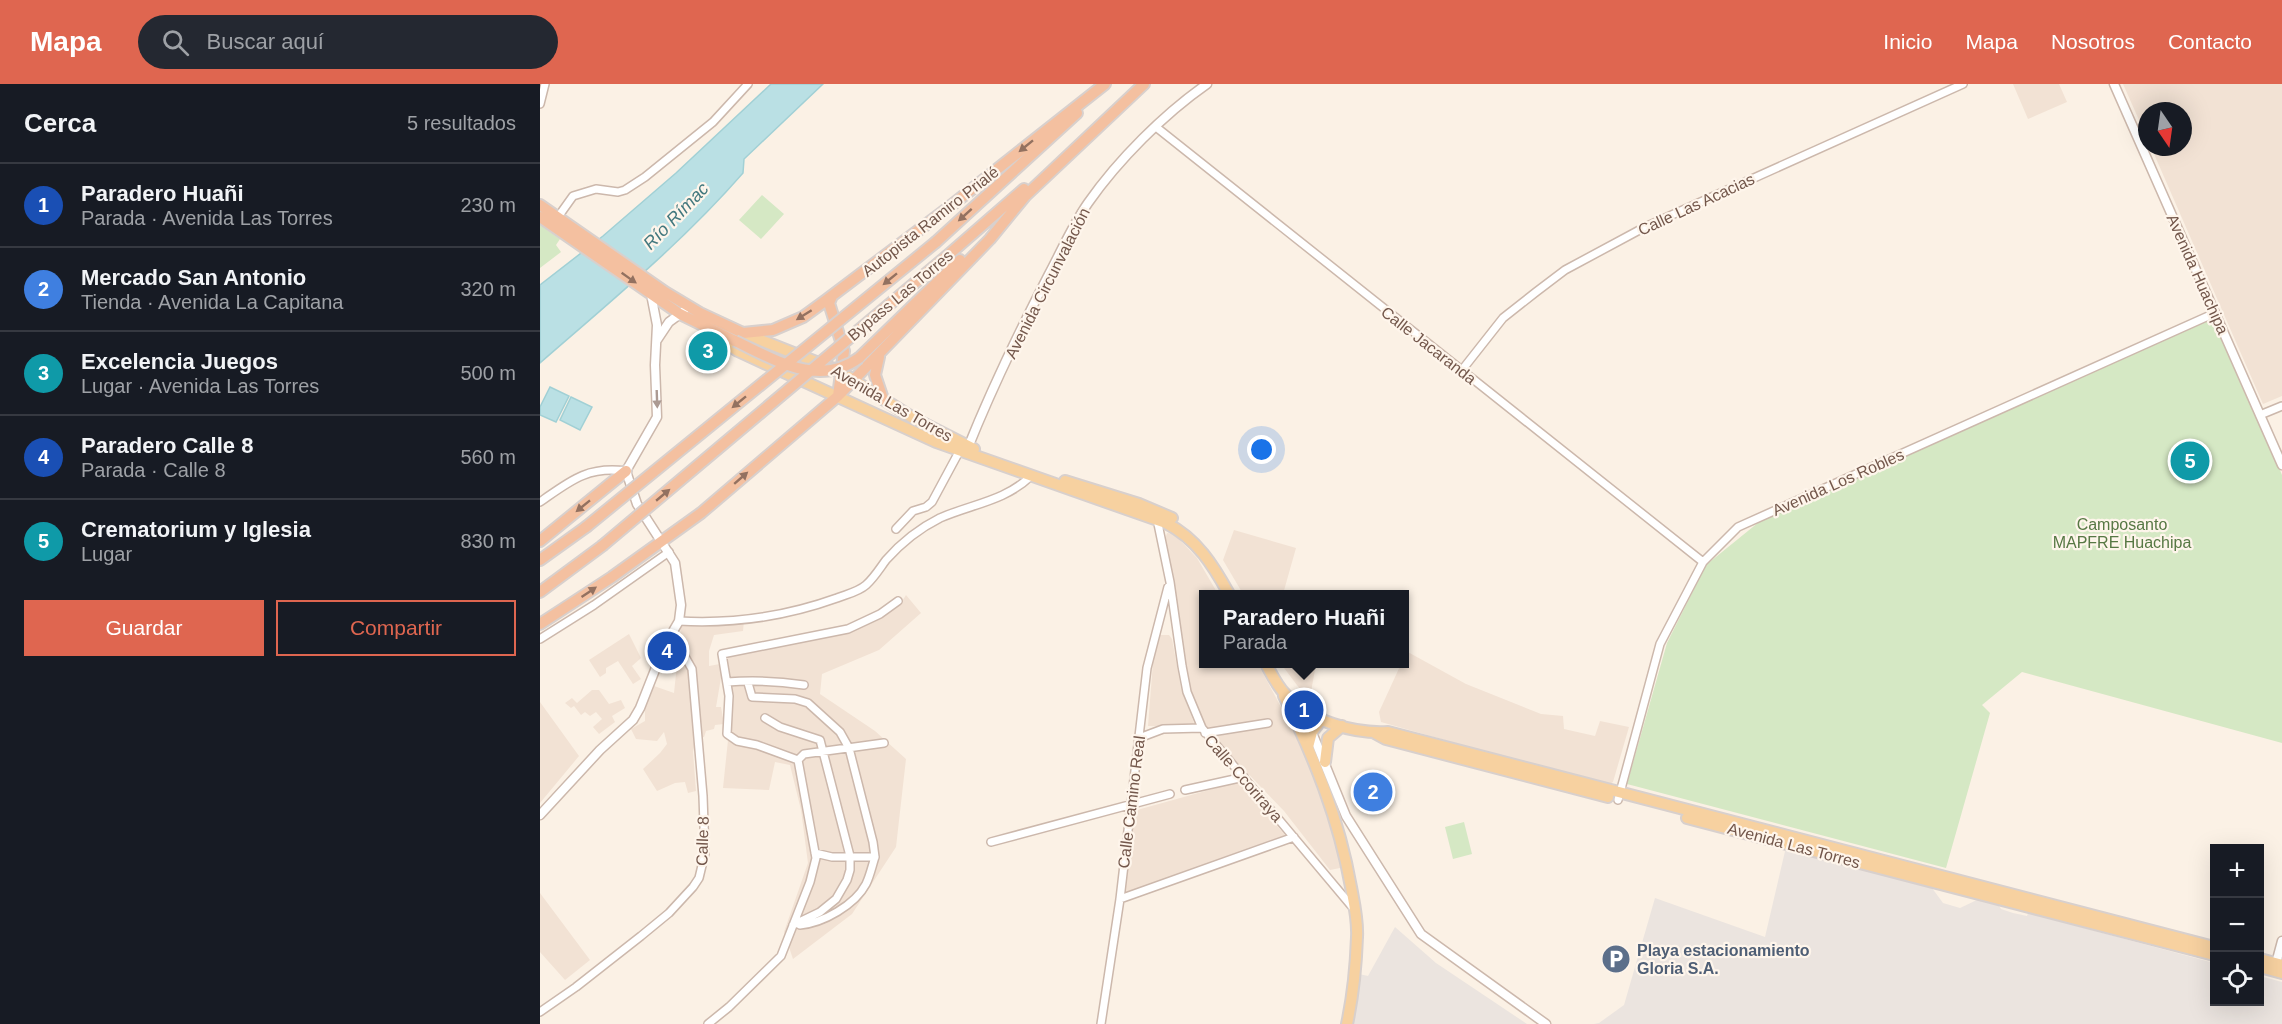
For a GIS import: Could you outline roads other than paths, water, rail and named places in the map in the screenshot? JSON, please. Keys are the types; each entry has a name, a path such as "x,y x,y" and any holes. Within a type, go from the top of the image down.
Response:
{"highway":[{"path":"713,331 739,337 786,364 808,371 838,369 859,358 1143,84"},
{"name":"Bypass Las Torres","path":"540,560 586,527 936,242 1067,124 1102,86"},
{"name":"Autopista Ramiro Prialé","path":"739,337 788,325 803,317 948,208 1102,86"},
{"name":"Bypass Las Torres","path":"540,592 602,546 948,256 1117,108"},
{"path":"540,624 701,513 838,396 990,238 1026,195"},
{"name":"Avenida Las Torres","path":"540,205 558,217 579,238"},
{"name":"Avenida Las Torres","path":"540,217 579,238 680,314 713,331"},
{"name":"Avenida Las Torres","path":"650,290 690,308 739,337"},
{"path":"832,296 830,306 844,351 838,396"},
{"path":"880,353 875,375 883,399"},
{"path":"540,541 626,471"}],"main road":[{"name":"Avenida Las Torres","path":"713,331 726,344 738,351 936,442 1096,489 1168,516 1190,530 1209,549 1235,590"},
{"name":"Avenida Las Torres","path":"739,337 841,372 965,450 1030,476 1157,518 1174,527 1199,547 1227,590"},
{"name":"Avenida Las Torres","path":"1269,668 1278,685 1297,705 1322,719 1375,733 1386,739 2210,946"},
{"path":"1277,668 1297,705"},
{"path":"1278,685 1308,747 1331,804 1346,861 1357,936 1347,1024"},
{"path":"1308,747 1312,732 1322,719"},
{"path":"1325,762 1328,738 1342,726"},
{"name":"Avenida Las Torres","path":"1619,796 2210,954"},
{"path":"2264,961 2278,968"}],"street":[{"path":"540,104 545,84"},
{"path":"558,217 573,196 596,189 618,192 626,190 645,177 713,122 747,84"},
{"name":"Avenida Circunvalación","path":"965,450 1018,336 1082,213 1111,174 1156,127 1207,84"},
{"name":"Calle Las Acacias","path":"1462,370 1503,318 1565,270 1598,251 1654,223 1963,84"},
{"name":"Avenida Huachipa","path":"2114,84 2282,465"},
{"name":"Calle Jacaranda","path":"1156,127 1703,562"},
{"path":"540,815 600,750 633,720 664,647 679,621 681,605 675,563 637,504 626,471 657,417 655,365 657,341 655,309 650,290"},
{"path":"657,341 669,322 690,308"},
{"name":"Avenida Los Robles","path":"1619,796 1660,644 1703,562 1738,527 2215,313"},
{"path":"2260,415 2282,406"},
{"path":"896,530 913,511 926,507 932,502 965,450"},
{"path":"540,502 570,480 584,473 604,469 626,471"},
{"path":"679,621 771,616 819,605 857,591 866,584 900,544 914,534 940,519 1004,495 1020,486 1030,476"},
{"name":"Calle Ccoriraya","path":"1157,518 1170,582 1185,683 1203,730 1355,911"},
{"path":"540,639 594,605 669,552"},
{"name":"Calle Camino Real","path":"1101,1024 1120,899 1146,668 1170,582"},
{"path":"798,760 773,750 732,739 727,734 729,707 723,652 849,629 880,614 898,601"},
{"name":"Calle 8","path":"540,1012 585,980 669,913 693,887 703,868 705,853 703,796 696,740 692,669 684,655 664,647"},
{"path":"727,682 761,681 804,685"},
{"path":"748,683 752,697 795,699 808,703 840,732 849,748 873,842 875,857 865,885 849,903 814,923 793,925"},
{"path":"1297,705 1312,732 1346,816 1421,934 1546,1024"},
{"path":"765,718 780,727 820,740 850,856 847,880 836,899 820,912 793,925"},
{"path":"1139,738 1162,729 1203,730 1268,723"},
{"path":"798,760 804,754 884,743"},
{"path":"708,1024 756,982 781,956 810,882 815,854 798,760"},
{"path":"1185,790 1244,777"},
{"path":"991,842 1170,794"},
{"path":"1120,899 1294,837"},
{"path":"815,854 832,857 875,857"},
{"path":"2278,968 2282,941"}],"water":[{"name":"Río Rímac","path":"771,84 823,84 744,159 743,173 695,224 540,363 540,285 603,236 676,173"},
{"path":"550,387 569,396 556,422 540,415 540,407"},
{"path":"571,397 592,407 580,430 560,420"}],"place":[{"name":"Excelencia Juegos","path":"708,351"},
{"name":"Crematorium y Iglesia","path":"2190,461"},
{"name":"Paradero Calle 8","path":"667,651"},
{"name":"Paradero Huañi","path":"1304,710"},
{"name":"Mercado San Antonio","path":"1373,792"},
{"name":"Playa estacionamiento Gloria S.A.","path":"1616,959"}],"park label":[{"name":"Camposanto MAPFRE Huachipa","path":"2122,533"}]}
